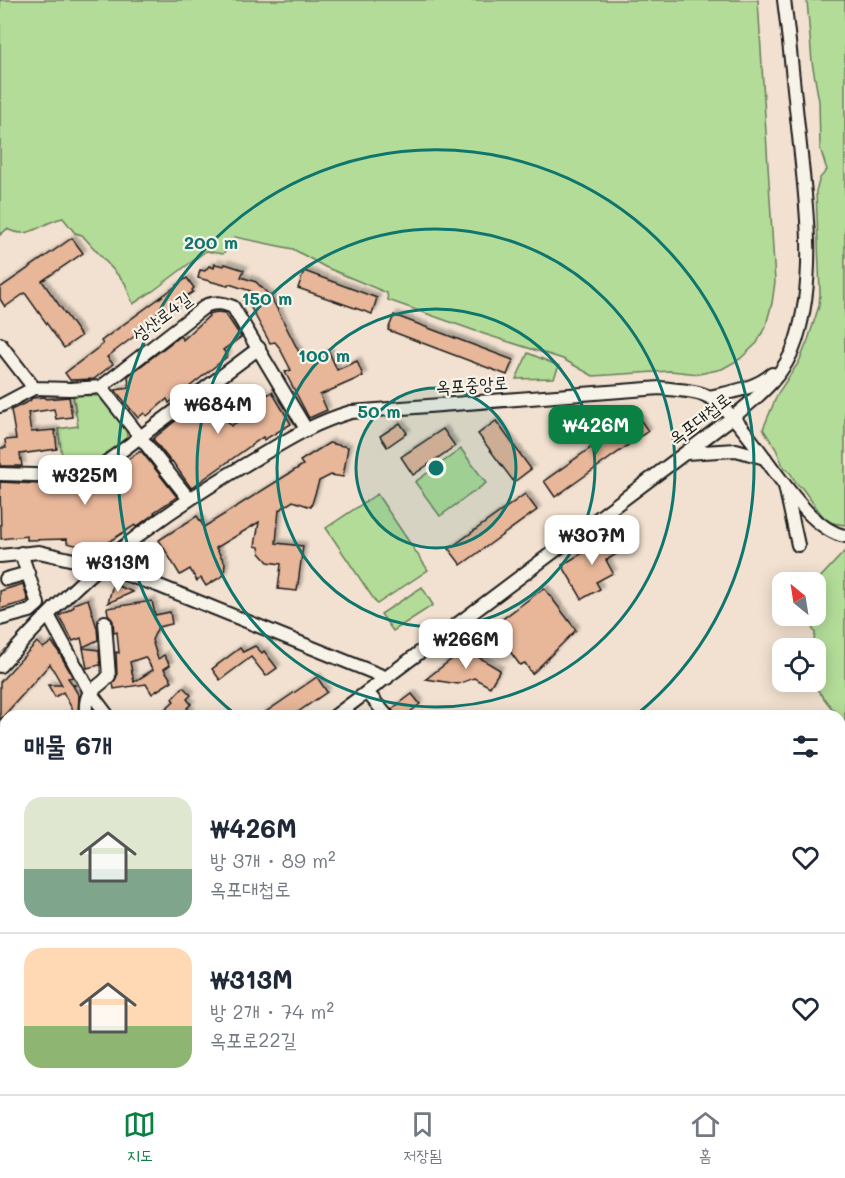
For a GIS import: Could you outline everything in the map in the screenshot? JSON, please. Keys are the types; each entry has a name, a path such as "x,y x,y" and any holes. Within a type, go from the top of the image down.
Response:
{"street":[{"name":"옥포대첩로","path":"343,710 733,417 771,384 785,364 796,342 807,286 809,257 808,211 784,0"},
{"name":"성산로4길","path":"101,387 207,305 215,302 233,307 306,429"},
{"path":"0,344 34,388"},
{"path":"0,474 68,476 80,474 104,464 258,348"},
{"path":"709,397 745,389 766,380 785,364"},
{"path":"0,406 34,388 101,387 189,499"},
{"name":"옥포중앙로","path":"0,666 48,615 100,566 189,499 306,429 328,418 351,412 660,388 709,397 733,417 812,518 839,535 845,536"},
{"path":"686,453 736,450 765,458"},
{"path":"784,482 798,545"},
{"path":"0,619 30,611 38,604 21,553"},
{"path":"0,556 49,553 100,566 157,585 387,678"},
{"path":"6,579 28,573"},
{"path":"48,615 90,692 104,710"},
{"path":"86,710 85,699 109,676 105,622"},
{"path":"367,692 382,710"}],"green space":[{"path":"0,0 758,0 775,282 766,325 757,343 740,359 722,369 699,374 670,371 593,376 563,359 388,300 387,293 325,267 293,249 235,237 223,254 206,251 133,304 125,283 82,235 75,233 63,218 29,232 15,232 7,229 0,235"},
{"path":"807,0 845,0 845,525 827,522 783,466 776,449 763,429 778,393 799,362 819,306 816,191 820,178 827,170 820,148 819,101 812,62"},
{"path":"528,353 559,366 554,378 516,379"},
{"path":"73,395 99,396 126,428 127,438 98,459 83,466 64,470 58,429 78,426"},
{"path":"461,449 486,483 440,516 415,482"},
{"path":"377,494 428,570 377,604 326,528"},
{"path":"845,551 845,710 833,710 819,692 826,692 826,638 814,638 815,633 811,626 826,626 825,572"},
{"path":"422,587 433,605 393,631 381,614"}],"building":[{"path":"72,238 83,253 42,281 81,336 64,348 25,293 5,307 0,299 0,288"},
{"path":"215,264 224,266 225,264 244,270 241,277 256,282 271,297 304,362 329,352 337,370 357,361 363,376 320,395 327,410 309,418 285,372 291,370 279,347 275,342 270,343 250,306 243,300 251,291 198,278 200,270 205,271 209,266 214,268"},
{"path":"304,271 377,298 372,314 298,288"},
{"path":"187,278 194,288 193,292 182,299 185,302 149,325 107,357 113,364 94,379 70,380 65,373 103,344 101,341"},
{"path":"225,313 241,337 223,350 228,356 169,403 167,399 147,416 144,413 138,418 115,390 129,388 128,376 180,336 183,340 209,316 208,314"},
{"path":"394,315 513,360 507,375 388,330"},
{"path":"222,386 229,395 215,405 231,426 249,414 245,407 272,392 291,424 264,440 263,437 191,488 153,439 179,418 181,420 205,404 203,400"},
{"path":"45,397 46,399 69,397 72,417 56,419 54,409 28,413 31,432 55,430 57,449 20,454 22,466 0,466 0,448 6,448 5,440 16,439 11,410 32,398"},
{"path":"637,415 648,431 555,497 544,481"},
{"path":"496,421 531,469 514,482 478,434"},
{"path":"400,423 407,433 387,447 380,436"},
{"path":"443,429 455,446 413,475 401,457"},
{"path":"329,443 348,447 343,477 331,475 319,481 311,507 293,501 279,510 276,543 303,546 297,591 278,589 281,564 268,562 260,553 259,547 255,546 259,522 216,548 225,563 224,575 206,586 201,578 197,581 190,569 180,575 159,540 197,516 204,527 303,465 300,461"},
{"path":"142,452 177,497 136,527 135,525 102,546 104,552 67,543 67,539 27,540 27,536 1,539 0,482 74,484 73,489 101,477"},
{"path":"525,494 537,510 461,565 449,549"},
{"path":"615,534 622,551 606,560 613,573 596,582 600,589 582,599 562,565"},
{"path":"23,584 28,601 0,609 0,591"},
{"path":"113,584 133,592 108,603"},
{"path":"544,588 576,630 532,674 525,663 520,665 492,627"},
{"path":"88,599 97,628 98,640 83,647 81,638 73,641 59,616 74,607 73,604"},
{"path":"152,601 155,615 170,612 172,624 158,627 152,640 158,659 164,655 170,665 164,669 172,681 152,694 146,684 114,689 113,683 117,676 116,652 119,653 117,632 114,633 113,621 107,608","holes":["145,657 153,670 134,682 130,662"]},
{"path":"37,642 43,648 52,642 73,677 68,678 73,685 76,685 73,686 79,696 78,710 73,710 63,692 55,697 48,685 62,685 50,664 9,710 0,710 0,682"},
{"path":"255,646 262,653 264,651 277,668 266,676 251,657 220,680 212,669 240,648 243,652"},
{"path":"83,648 99,650 100,665 87,668"},
{"path":"465,649 500,670 490,687 474,678 458,684 426,679"},
{"path":"317,677 327,692 301,710 269,710"},
{"path":"183,687 191,695 187,699 191,704 187,708 189,710 164,710 174,701 172,699"},
{"path":"412,694 420,704 412,710 392,709"}]}
